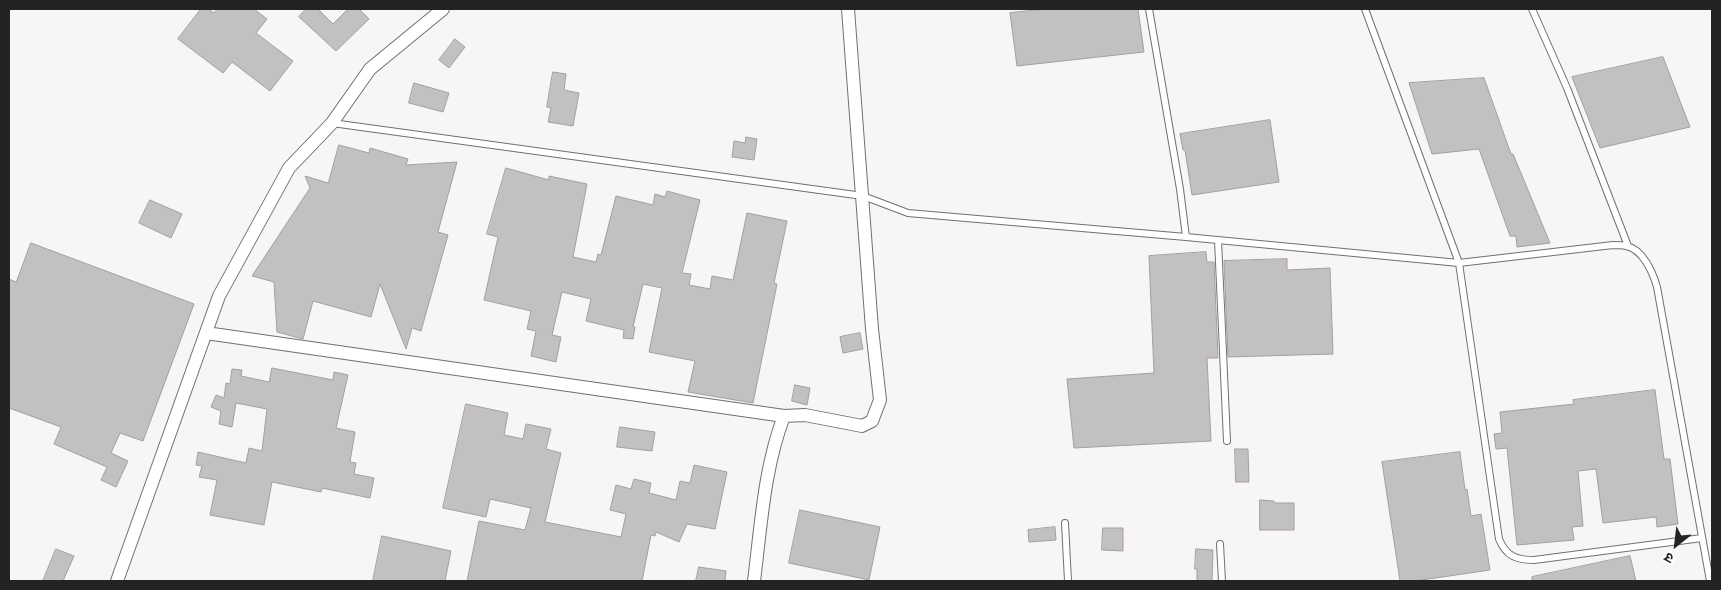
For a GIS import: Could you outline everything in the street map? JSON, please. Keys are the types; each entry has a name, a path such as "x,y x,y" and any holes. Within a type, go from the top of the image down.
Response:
{"street":[{"path":"117,581 220,296 289,168 332,124 370,69 442,9"},
{"path":"206,333 784,416 805,415 862,426 872,421 880,400 872,329 848,9"},
{"path":"754,581 770,466 777,434 784,416"}],"lane":[{"path":"1149,9 1180,189 1186,237"},
{"path":"1365,9 1460,263 1497,529 1503,548 1511,557 1522,560 1534,560 1702,538"},
{"path":"1532,9 1566,88 1628,246 1644,258 1654,274 1710,581"},
{"path":"332,124 863,196 908,213 1460,263 1613,245 1628,246"},
{"path":"1218,240 1227,441"},
{"path":"1066,522 1068,581"},
{"path":"1220,544 1222,581"}],"building":[{"path":"201,9 208,9 214,13 217,9 254,9 267,19 256,33 293,61 270,91 232,62 223,73 178,39"},
{"path":"306,9 318,9 333,24 348,9 359,9 369,19 336,51 299,17"},
{"path":"1047,9 1138,9 1144,52 1017,66 1010,13"},
{"path":"455,39 465,47 449,68 439,60"},
{"path":"1663,57 1690,127 1600,148 1572,77"},
{"path":"553,72 566,74 564,90 579,93 573,126 548,122 551,108 547,107"},
{"path":"1484,78 1511,154 1513,154 1550,243 1517,247 1516,236 1510,236 1479,149 1432,154 1409,83"},
{"path":"414,83 449,93 443,112 409,103"},
{"path":"1270,120 1279,182 1192,195 1185,150 1183,150 1180,134"},
{"path":"746,137 757,139 754,160 732,157 734,141 745,143"},
{"path":"339,145 369,153 370,148 408,159 406,165 457,162 438,232 448,235 421,331 412,328 406,349 380,284 371,317 313,301 303,339 277,332 274,282 252,276 310,188 305,176 328,183"},
{"path":"506,168 549,180 549,176 587,184 573,257 596,262 598,254 601,255 616,196 653,205 655,194 665,197 667,191 700,200 682,273 691,274 689,285 710,289 712,276 733,280 747,213 787,221 774,283 777,284 753,403 688,392 695,361 649,352 662,288 643,284 633,327 635,327 633,339 623,338 624,330 586,321 591,299 562,292 552,335 561,337 556,362 531,356 536,331 527,329 531,311 484,300 498,237 487,234"},
{"path":"150,200 182,214 171,238 139,223"},
{"path":"31,243 194,304 143,441 120,433 111,453 128,461 116,487 101,480 107,467 54,444 61,427 9,408 9,279 16,282"},
{"path":"1206,252 1207,262 1214,262 1218,358 1207,358 1211,441 1074,448 1067,379 1154,373 1149,256"},
{"path":"1287,259 1287,270 1330,268 1333,354 1228,357 1224,261"},
{"path":"860,333 863,349 843,353 840,337"},
{"path":"272,368 333,380 334,372 348,375 336,428 355,432 350,462 356,463 354,474 374,478 370,498 322,488 321,492 272,482 264,525 210,515 217,480 199,477 202,466 196,465 198,452 246,463 249,448 262,451 267,409 236,403 232,427 219,424 221,411 211,407 216,395 224,398 226,383 230,384 232,369 242,370 241,376 269,382"},
{"path":"795,385 810,388 807,405 792,401"},
{"path":"1655,390 1664,459 1670,459 1678,524 1657,527 1656,517 1603,523 1596,469 1578,471 1583,526 1572,527 1574,540 1517,545 1507,448 1496,449 1494,434 1502,433 1500,412 1574,404 1573,400"},
{"path":"466,404 508,413 504,435 523,439 526,424 551,429 546,449 561,453 545,522 621,537 626,514 610,510 616,485 631,489 634,479 651,483 649,493 676,500 680,481 690,483 694,465 727,472 715,529 687,524 679,542 656,532 655,536 651,535 642,581 467,581 479,521 525,530 531,508 490,499 486,517 443,508"},
{"path":"620,427 655,432 652,451 617,447"},
{"path":"1235,449 1248,449 1249,482 1236,482"},
{"path":"1460,452 1465,490 1467,489 1471,516 1481,514 1490,570 1415,581 1400,581 1382,462"},
{"path":"1260,500 1274,501 1274,503 1294,503 1294,530 1260,530"},
{"path":"800,510 880,527 869,580 789,563"},
{"path":"1055,527 1056,540 1029,542 1028,530"},
{"path":"1103,528 1123,528 1123,551 1102,550"},
{"path":"382,536 451,551 445,581 373,581"},
{"path":"56,549 74,556 63,581 43,581"},
{"path":"1196,549 1213,550 1212,581 1197,581 1197,569 1195,569"},
{"path":"1630,556 1636,581 1532,581 1532,577"},
{"path":"699,567 726,571 725,581 696,581"}]}
